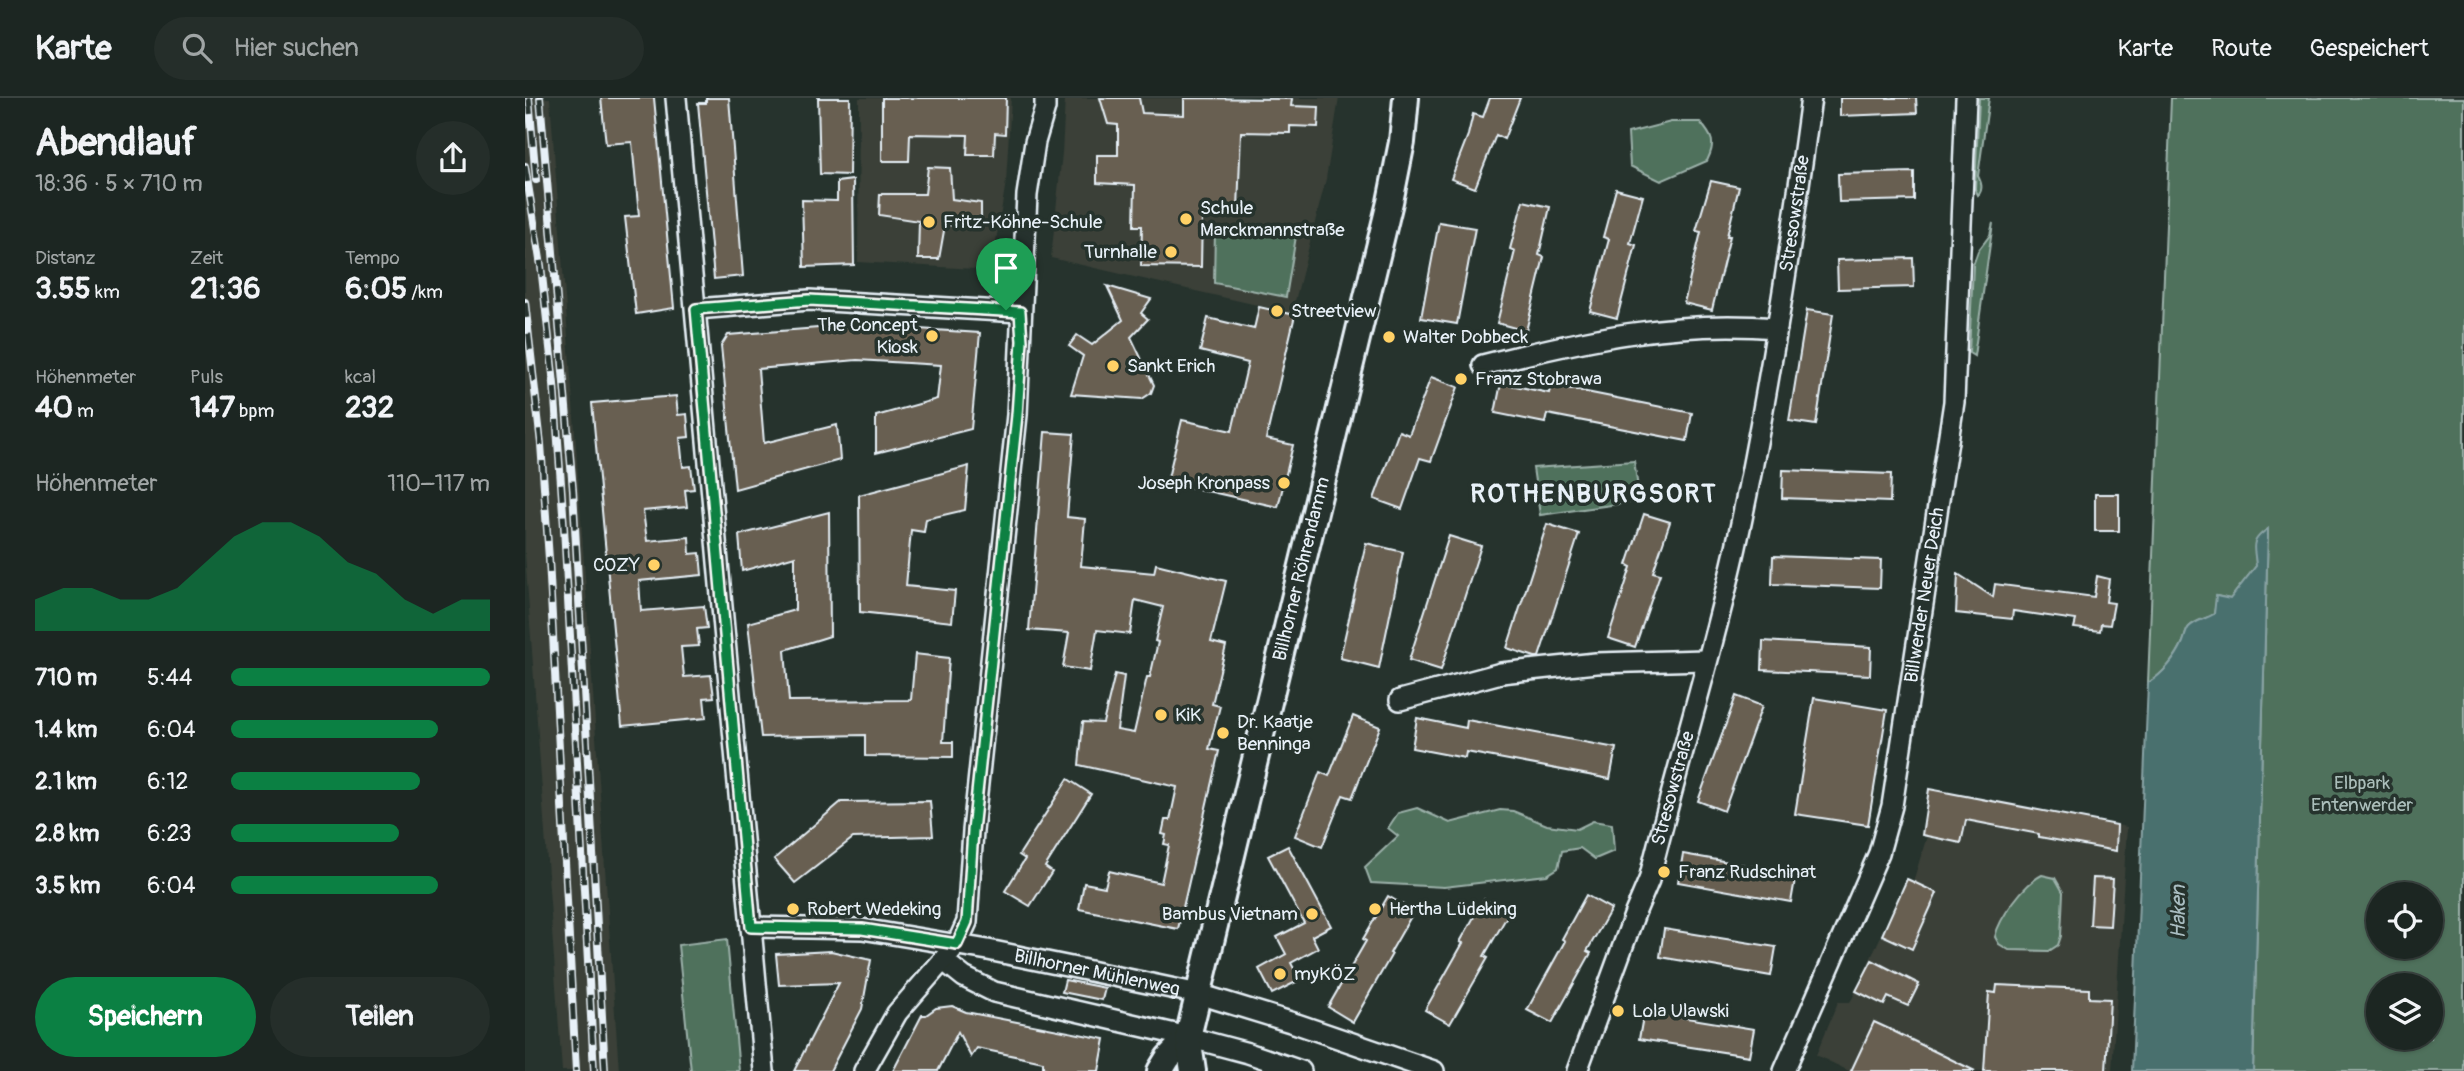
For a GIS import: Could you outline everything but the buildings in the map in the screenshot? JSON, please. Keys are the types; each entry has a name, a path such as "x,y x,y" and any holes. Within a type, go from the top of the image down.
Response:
{"street":[{"path":"676,98 764,1071"},
{"path":"864,1071 897,1013 944,961 957,944 967,922 973,831 1017,415 1027,195 1045,98"},
{"name":"Billhorner Röhrendamm","path":"1193,1071 1188,1037 1390,202 1402,142 1406,98"},
{"name":"Stresowstraße","path":"1577,1071 1649,880 1735,549 1777,328 1811,98"},
{"name":"Billwerder Neuer Deich","path":"1784,1071 1879,853 1892,806 1955,402 1966,98"},
{"path":"696,309 809,300 1020,312"},
{"path":"1483,365 1575,341 1619,334 1677,327 1741,325 1777,328"},
{"path":"1400,700 1501,673 1596,663 1706,660"},
{"name":"Billhorner Mühlenweg","path":"751,927 862,929 957,944 1199,994 1434,1071"},
{"path":"944,961 964,977 994,992 1188,1037 1301,1071"},
{"name":"Billhorner Röhrendamm","path":"1160,1071 1188,1037"}],"shaded area":[{"path":"525,98 550,98 619,1071 562,1071 525,553"},
{"name":"Fritz-Köhne-Schule","path":"859,98 1011,98 1006,182 991,270 858,262"},
{"name":"Schule Marckmannstraße","path":"1065,98 1339,98 1326,179 1292,313 1051,258"},
{"path":"1929,789 2127,827 2112,1071 1849,1071 1816,1055 1838,1002 1850,1002 1907,879 1913,882 1927,836 1922,835"}],"green space":[{"path":"1979,98 1989,98 1978,176 1981,188 1978,195 1975,189"},
{"name":"Elbpark Entenwerder","path":"2171,98 2464,98 2464,1071 2253,1071 2268,529 2257,541 2256,566 2230,599 2217,596 2214,614 2189,627 2173,660 2148,683"},
{"path":"1671,122 1700,122 1712,140 1707,161 1661,181 1630,166 1628,133"},
{"path":"1993,223 1974,356 1969,353 1973,265 1978,251 1990,235"},
{"path":"1215,230 1297,230 1286,297 1214,283"},
{"path":"1634,461 1640,501 1540,515 1533,468"},
{"path":"1417,808 1450,823 1500,810 1513,811 1547,825 1577,829 1593,821 1612,824 1614,851 1595,859 1580,848 1562,851 1558,868 1547,875 1444,887 1371,883 1365,867 1398,836 1388,828 1398,813"},
{"path":"2042,875 2055,878 2063,892 2061,936 2058,945 2049,951 2009,950 1999,944 1995,937 1997,929 2020,894"},
{"path":"727,939 739,1071 691,1071 678,945"}],"water":[{"name":"Haken","path":"2268,529 2253,1071 2132,1071 2148,683 2173,660 2189,627 2214,614 2216,596 2230,599 2256,566 2255,541"}],"railway":[{"path":"529,98 536,180"},
{"path":"540,98 573,490 605,1071"},
{"path":"525,166 541,266 554,384 594,1071"},
{"path":"525,302 541,444 549,559 576,1071"}],"place":[{"name":"Schule Marckmannstraße","path":"1186,219"},
{"name":"Fritz-Köhne-Schule","path":"929,222"},
{"name":"Turnhalle","path":"1171,252"},
{"name":"Streetview","path":"1277,311"},
{"name":"The Concept Kiosk","path":"932,336"},
{"name":"Walter Dobbeck","path":"1389,337"},
{"name":"Sankt Erich","path":"1113,366"},
{"name":"Franz Stobrawa","path":"1461,379"},
{"name":"Joseph Kronpass","path":"1284,483"},
{"name":"COZY","path":"654,565"},
{"name":"KiK","path":"1161,715"},
{"name":"Dr. Kaatje Benninga","path":"1223,733"},
{"name":"Franz Rudschinat","path":"1664,872"},
{"name":"Robert Wedeking","path":"793,909"},
{"name":"Hertha Lüdeking","path":"1375,909"},
{"name":"Bambus Vietnam","path":"1312,914"},
{"name":"myKÖZ","path":"1280,974"},
{"name":"Lola Ulawski","path":"1618,1011"}],"district":[{"name":"ROTHENBURGSORT","path":"1594,494"}],"route":[{"path":"809,300 1006,310 1020,312 1022,341 1017,415 964,932 957,944 862,929 751,927 696,309 809,300"}]}
